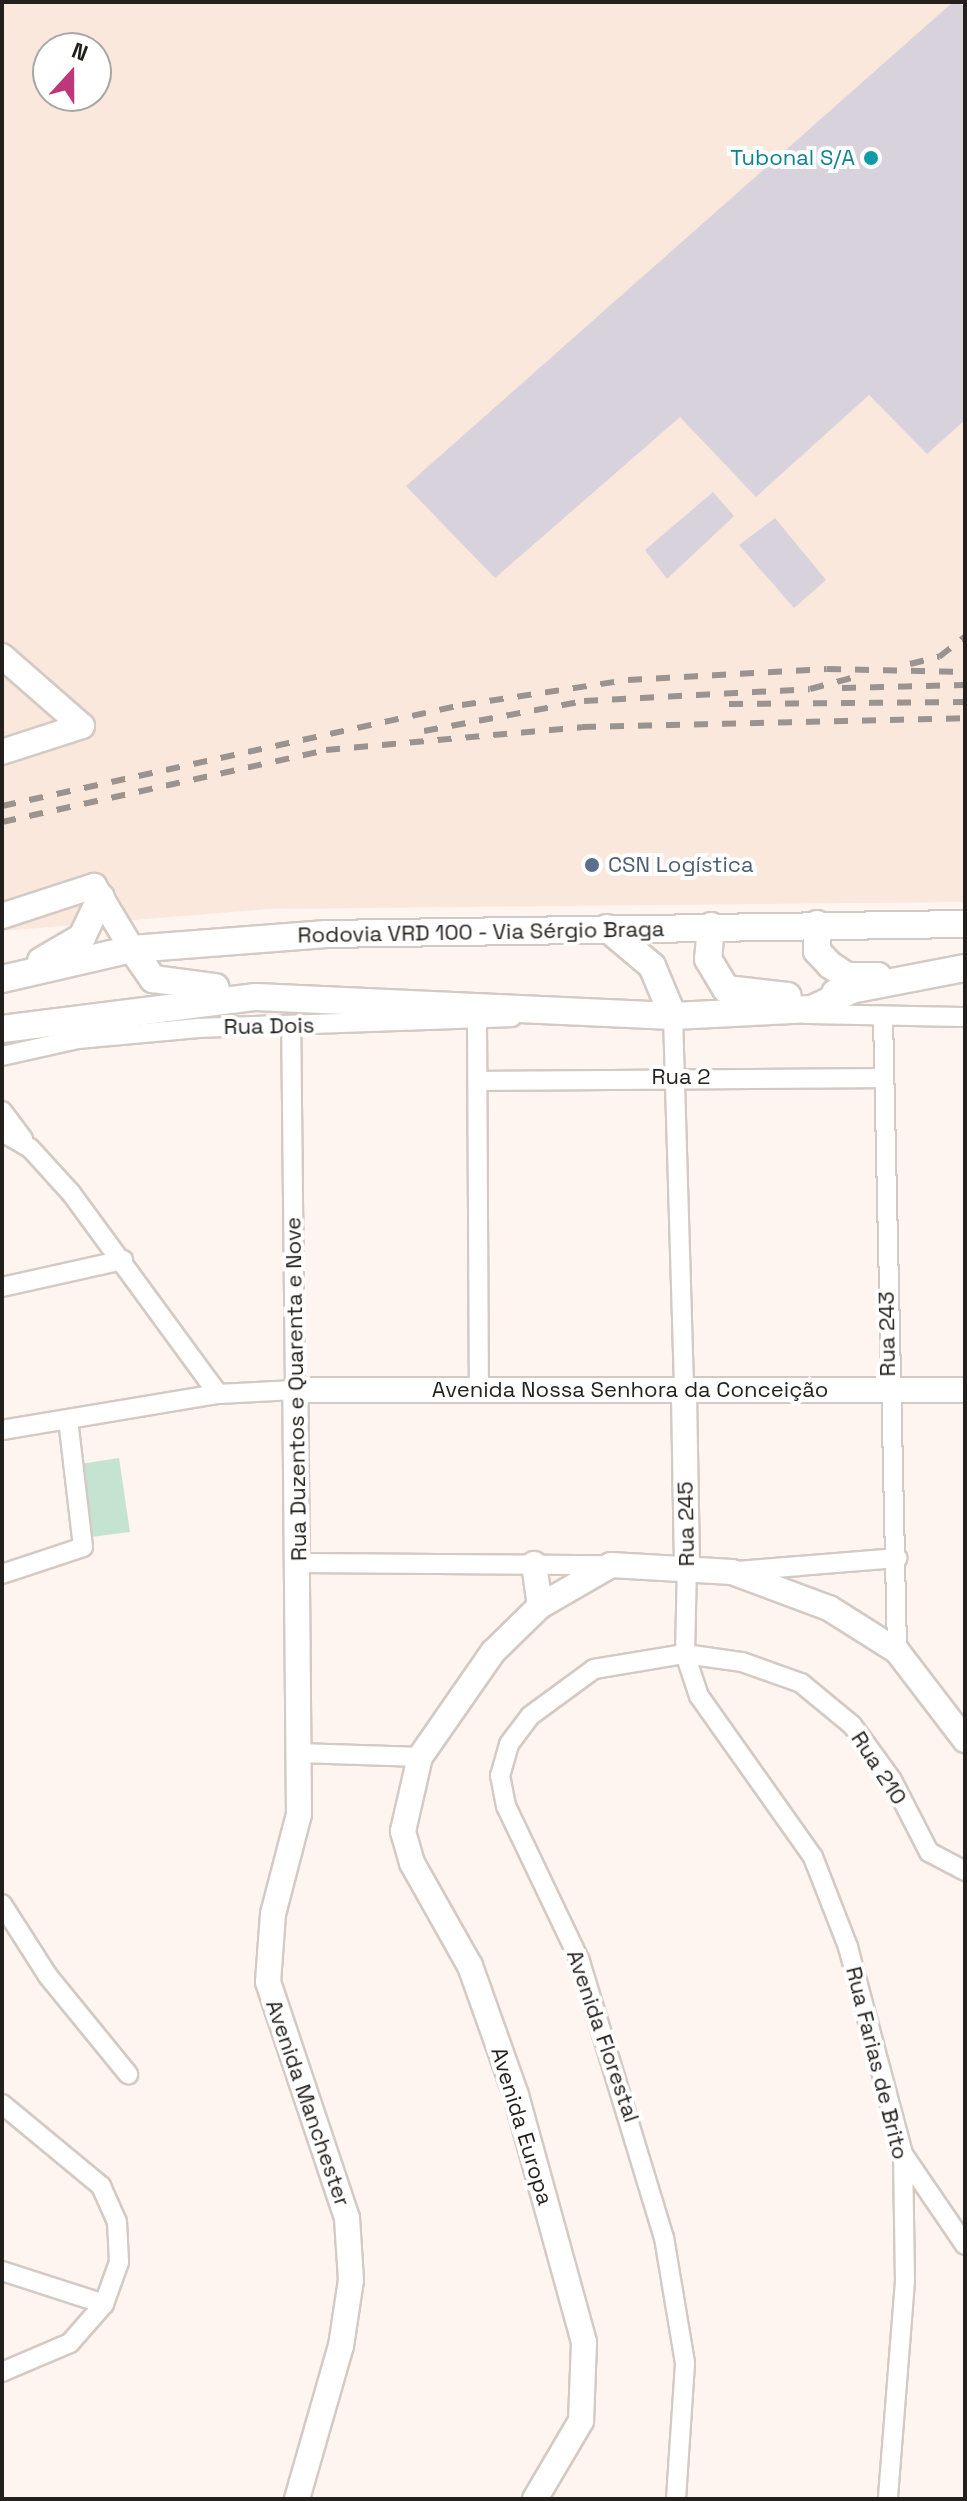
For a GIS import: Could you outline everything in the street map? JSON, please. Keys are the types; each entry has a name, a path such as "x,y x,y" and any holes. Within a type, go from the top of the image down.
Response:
{"main road":[{"path":"2,978 68,951 98,892"},
{"path":"817,924 817,951 847,976 909,976"},
{"name":"Rodovia VRD 100 - Via Sérgio Braga","path":"2,978 132,949 326,934 965,924"},
{"path":"711,926 708,959 726,989 815,996 909,976 965,968"},
{"path":"607,928 652,966 673,1016"},
{"path":"132,949 141,968 165,984 422,1002 537,1014 673,1016 780,1012 822,1007 852,990"},
{"path":"2,1029 256,997 422,1002"}],"street":[{"path":"2,656 82,726 2,752"},
{"path":"2,916 98,892 132,949"},
{"path":"780,1012 965,1017"},
{"name":"Rua Dois","path":"2,1056 78,1039 291,1026 477,1022 537,1014"},
{"path":"673,1016 680,1076 684,1394"},
{"name":"Rua 243","path":"883,1017 888,1390 897,1558 897,1651"},
{"path":"477,1022 479,1390"},
{"name":"Rua Duzentos e Quarenta e Nove","path":"291,1026 299,1753"},
{"name":"Rua 2","path":"479,1081 680,1076 883,1078"},
{"path":"2,1111 123,1260 218,1394"},
{"path":"2,1132 30,1148"},
{"path":"2,1287 123,1260"},
{"path":"2,1430 218,1394 295,1390"},
{"name":"Avenida Nossa Senhora da Conceição","path":"295,1390 684,1394 965,1390"},
{"name":"Rua 245","path":"684,1394 685,1654 699,1696 796,1829"},
{"path":"2,1574 83,1547 68,1420"},
{"path":"299,1563 687,1566 732,1572 897,1558"},
{"path":"534,1564 540,1606"},
{"path":"299,1753 420,1757 467,1685 540,1606 611,1565"},
{"path":"732,1572 829,1608 897,1651 965,1740"},
{"name":"Rua 210","path":"685,1654 742,1662 801,1683 852,1725 892,1780 929,1852 965,1871"},
{"name":"Avenida Florestal","path":"676,2499 685,2363 664,2238 580,1961 506,1806 500,1776 509,1744 530,1716 594,1669 685,1654"},
{"name":"Avenida Manchester","path":"297,2499 341,2346 351,2280 347,2218 268,1982 273,1914 299,1814 299,1753"},
{"name":"Avenida Europa","path":"420,1757 403,1831 412,1863 470,1966 516,2095 584,2342 581,2421 535,2499"},
{"name":"Rua Farias de Brito","path":"796,1829 848,1947 903,2154 905,2281 888,2499"},
{"path":"2,1904 48,1976 128,2074"},
{"path":"2,2104 101,2186 117,2222 119,2262 104,2304 70,2343 2,2372"},
{"path":"903,2154 965,2245"},
{"path":"2,2271 104,2304"}],"shaded area":[{"path":"2,2 965,2 965,902 269,909 2,931"}],"green space":[{"path":"119,1458 130,1532 91,1537 80,1464"}],"building":[{"name":"Tubonal S/A","path":"953,2 965,6 965,420 927,454 869,395 756,497 680,417 495,578 406,486"},
{"path":"713,492 734,516 667,579 645,550"},
{"path":"775,518 826,580 794,608 739,545"}],"railway":[{"path":"910,664 939,657 965,637"},
{"path":"2,806 462,705 628,680 827,669 965,672"},
{"path":"424,731 584,701 810,689 863,675"},
{"path":"842,688 965,685"},
{"path":"729,704 965,702"},
{"path":"2,822 326,750 582,727 965,718"}],"place":[{"name":"Tubonal S/A","path":"871,158"},
{"name":"CSN Logística","path":"592,865"}]}
